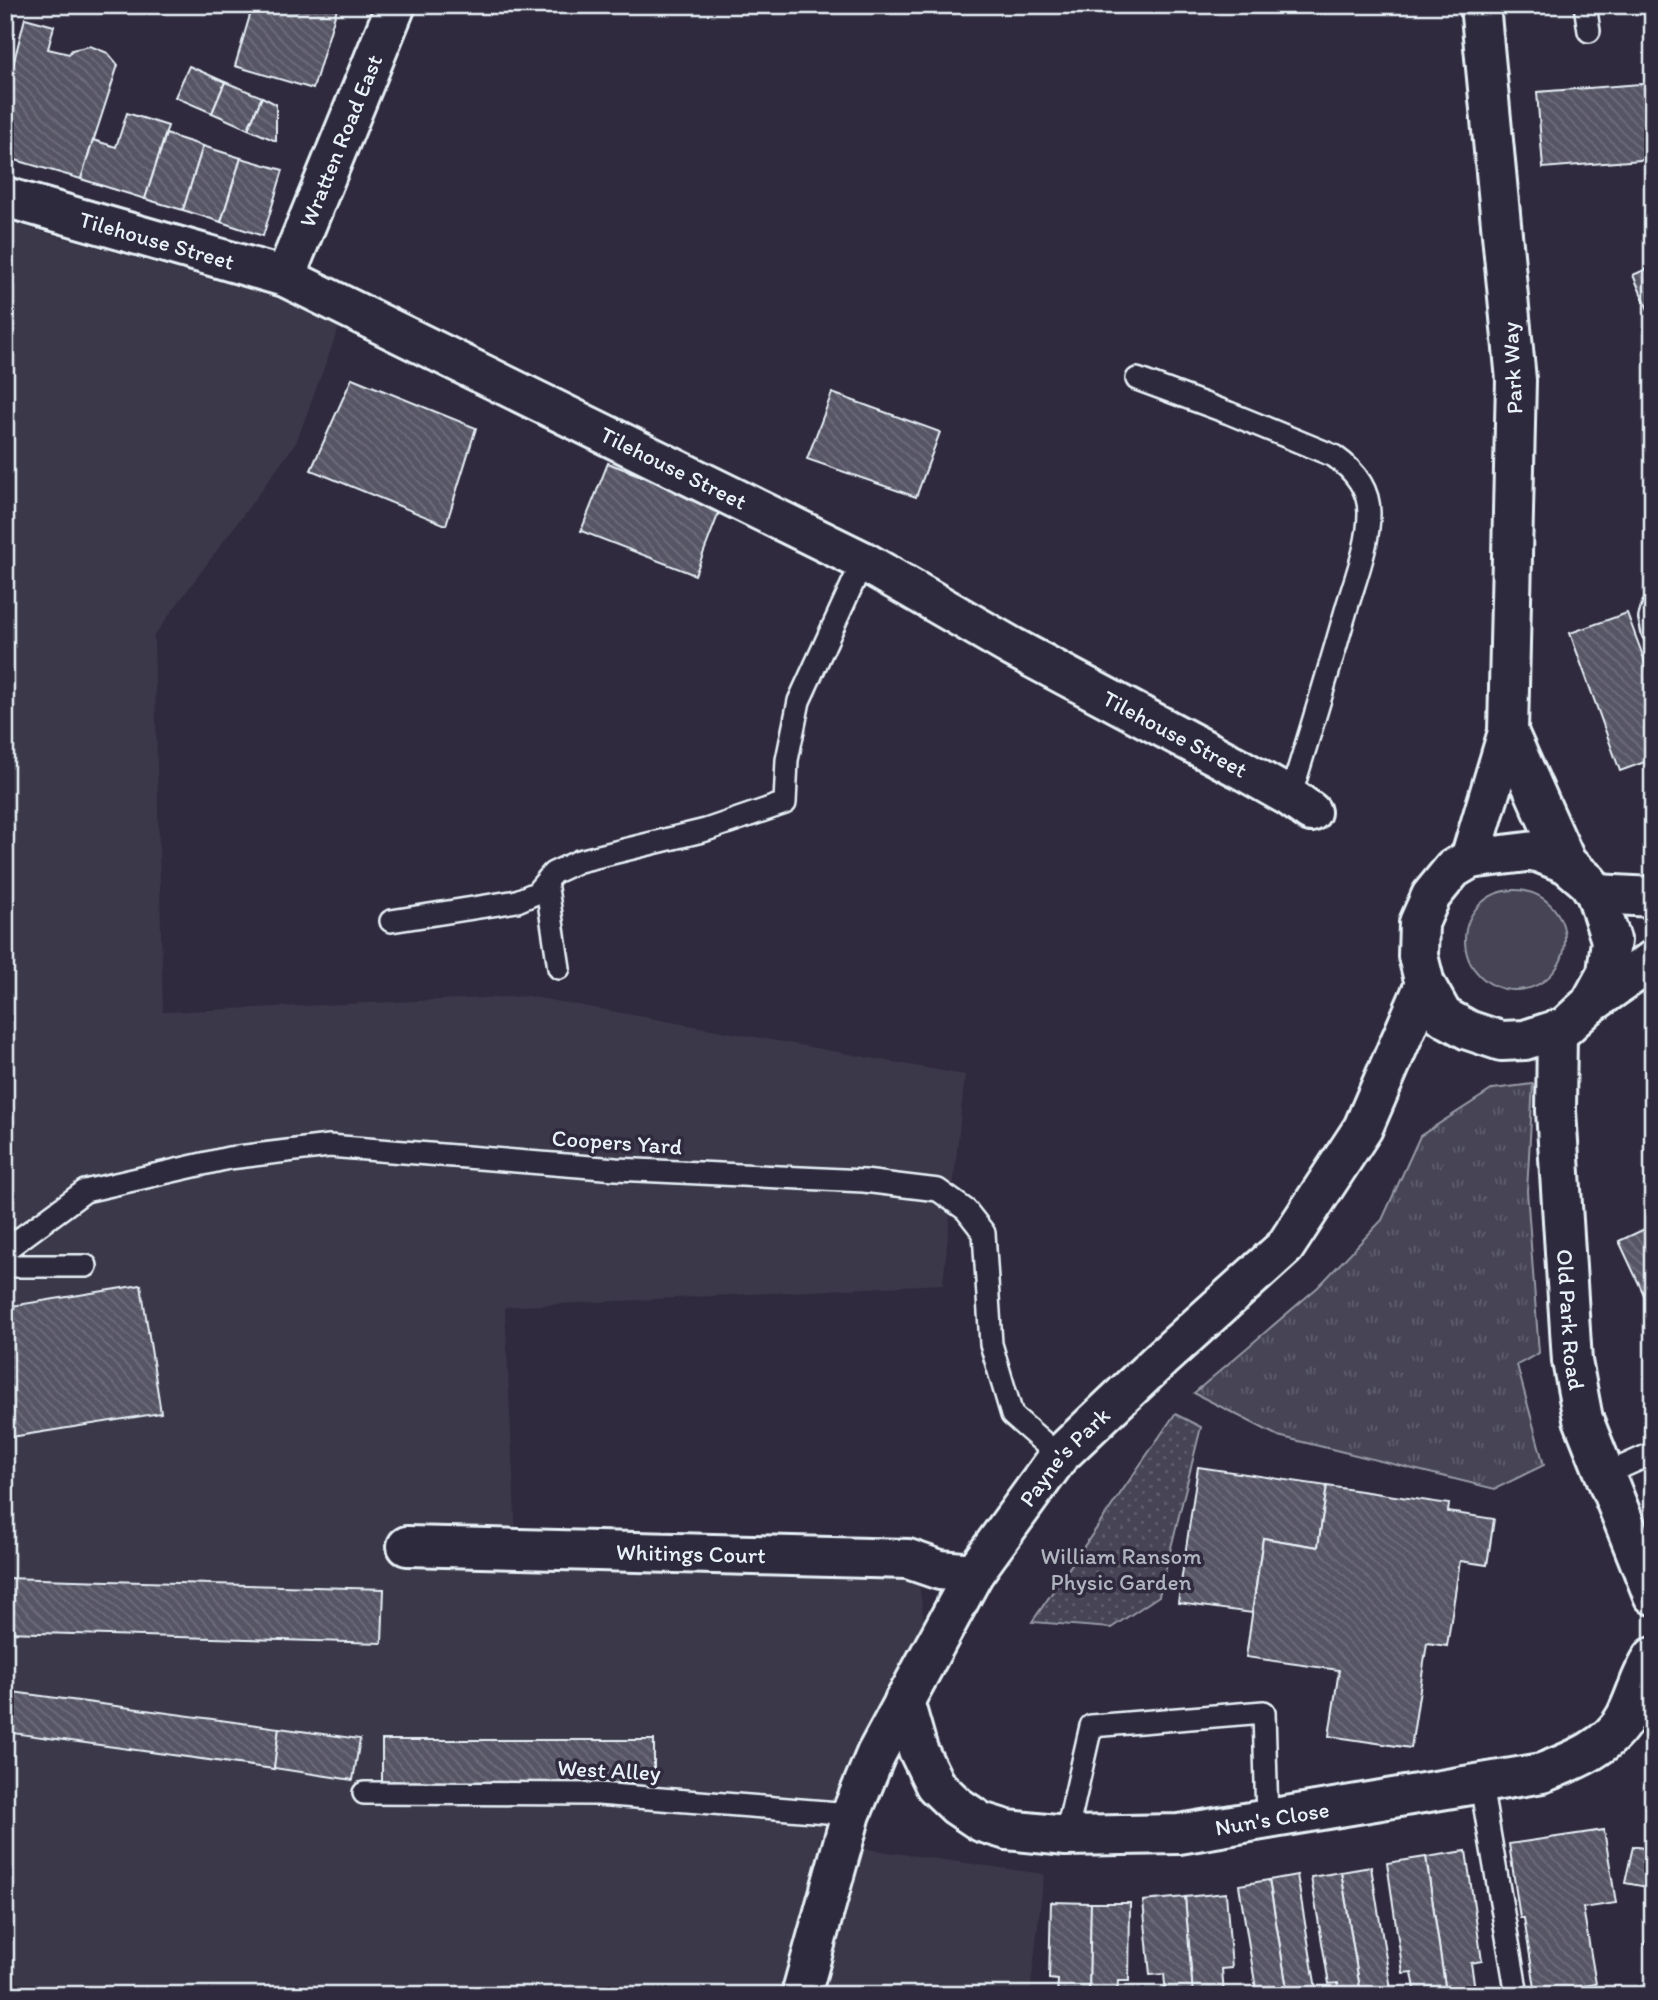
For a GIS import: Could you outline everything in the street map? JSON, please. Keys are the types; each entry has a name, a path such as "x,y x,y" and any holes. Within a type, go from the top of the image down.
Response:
{"main road":[{"name":"Wratten Road East","path":"285,277 396,5"},
{"name":"Park Way","path":"1470,859 1508,732 1516,380 1480,5"},
{"name":"Tilehouse Street","path":"5,197 285,277 863,561 1012,647 1300,804"},
{"name":"Park Way","path":"1508,732 1567,864"},
{"path":"1590,1004 1606,973 1611,940 1596,894 1588,882 1567,864 1535,851 1470,859 1453,869 1430,896 1419,922 1418,956 1425,984 1443,1016 1468,1030 1501,1041 1525,1040 1557,1031 1653,960"},
{"path":"1596,894 1653,897"},
{"name":"Payne's Park","path":"801,1995 851,1814 876,1754 974,1573 1059,1457 1285,1247 1363,1128 1425,984"},
{"name":"Old Park Road","path":"1557,1031 1556,1111 1572,1361 1583,1419 1653,1595"},
{"name":"Whitings Court","path":"407,1546 908,1559 940,1570 974,1573"},
{"name":"Nun's Close","path":"904,1701 918,1750 935,1785 957,1806 981,1822 1007,1830 1066,1836 1179,1834 1542,1773 1594,1749 1614,1733 1626,1717 1636,1689 1653,1657"}],"lane":[{"path":"1585,5 1589,31"},
{"path":"1138,379 1334,456 1360,480 1367,497 1369,513 1362,554 1326,683 1300,804"},
{"path":"391,921 517,901 536,893 553,873 579,861 706,830 785,803 786,760 799,701 863,561"},
{"path":"1653,607 1650,618 1653,632"},
{"path":"545,882 559,968"},
{"name":"Coopers Yard","path":"5,1250 85,1191 229,1158 329,1146 616,1169 864,1181 938,1190 966,1210 984,1233 991,1344 1012,1415 1059,1457"},
{"path":"5,1266 86,1266"},
{"path":"1604,1475 1653,1453"},
{"path":"1066,1836 1091,1726 1264,1712 1267,1819"},
{"path":"1480,1785 1517,1995"},
{"name":"West Alley","path":"364,1793 598,1794 851,1814"}],"shaded area":[{"path":"5,221 343,317 296,443 154,636 163,1012 528,996 965,1075 943,1284 505,1307 516,1537 913,1536 924,1621 818,1842 1044,1874 1030,1995 5,1995"}],"green space":[{"path":"1515,890 1534,894 1550,905 1561,921 1565,940 1561,959 1550,975 1534,986 1515,990 1496,986 1480,975 1469,959 1465,940 1469,921 1480,905 1496,894"},
{"path":"1533,1084 1527,1191 1539,1353 1517,1365 1544,1465 1495,1489 1278,1436 1194,1393 1318,1287 1382,1220 1420,1136 1493,1089"},
{"name":"William Ransom Physic Garden","path":"1175,1414 1201,1427 1159,1596 1111,1628 1032,1622"}],"building":[{"path":"253,5 338,5 313,89 235,66"},
{"path":"25,18 54,26 48,49 69,54 72,50 90,46 108,53 118,65 81,179 5,157 5,96"},
{"path":"189,66 225,82 212,113 175,97"},
{"path":"225,82 262,97 248,129 212,113"},
{"path":"1653,83 1653,159 1543,168 1537,92"},
{"path":"262,97 276,104 276,141 248,129"},
{"path":"127,113 168,126 145,199 81,179 93,140 116,147"},
{"path":"166,134 203,146 183,210 145,199"},
{"path":"203,146 241,158 221,222 183,210"},
{"path":"241,158 283,170 263,236 221,222"},
{"path":"1653,266 1653,321 1633,275"},
{"path":"352,378 476,428 446,525 311,470"},
{"path":"832,393 940,432 916,497 807,459"},
{"path":"608,463 721,507 695,575 581,531"},
{"path":"1627,613 1653,683 1653,759 1620,771 1570,633"},
{"path":"1653,1225 1653,1314 1619,1241"},
{"path":"141,1285 161,1413 5,1438 5,1307"},
{"path":"1198,1467 1327,1486 1318,1547 1263,1538 1252,1613 1178,1603"},
{"path":"1327,1486 1449,1504 1448,1512 1494,1519 1487,1565 1460,1561 1447,1646 1427,1643 1411,1748 1329,1736 1339,1670 1246,1657 1263,1538 1318,1547"},
{"path":"5,1578 384,1589 382,1643 5,1632"},
{"path":"5,1691 279,1728 274,1769 5,1732"},
{"path":"279,1728 360,1739 353,1780 274,1768"},
{"path":"382,1740 654,1740 654,1779 635,1779 634,1783 382,1783"},
{"path":"1604,1830 1616,1903 1583,1908 1596,1984 1536,1994 1524,1918 1520,1918 1509,1844"},
{"path":"1633,1846 1653,1850 1653,1903 1644,1901 1647,1887 1625,1883"},
{"path":"1466,1851 1482,1961 1471,1963 1475,1989 1446,1993 1426,1857"},
{"path":"1426,1857 1446,1993 1416,1995 1412,1972 1403,1973 1387,1863"},
{"path":"1371,1867 1392,1995 1361,1995 1341,1872"},
{"path":"1341,1872 1361,1995 1340,1995 1338,1983 1329,1984 1311,1877"},
{"path":"1297,1875 1317,1995 1288,1995 1269,1880"},
{"path":"1269,1880 1288,1995 1257,1995 1239,1885"},
{"path":"1226,1893 1232,1968 1222,1969 1224,1995 1193,1995 1185,1897"},
{"path":"1185,1897 1193,1995 1166,1995 1164,1974 1150,1975 1143,1901"},
{"path":"1051,1902 1091,1903 1089,1995 1057,1995 1058,1980 1049,1979"},
{"path":"1091,1903 1130,1903 1129,1981 1118,1981 1117,1995 1089,1995"},
{"path":"1653,1908 1653,1946 1645,1944"}]}
